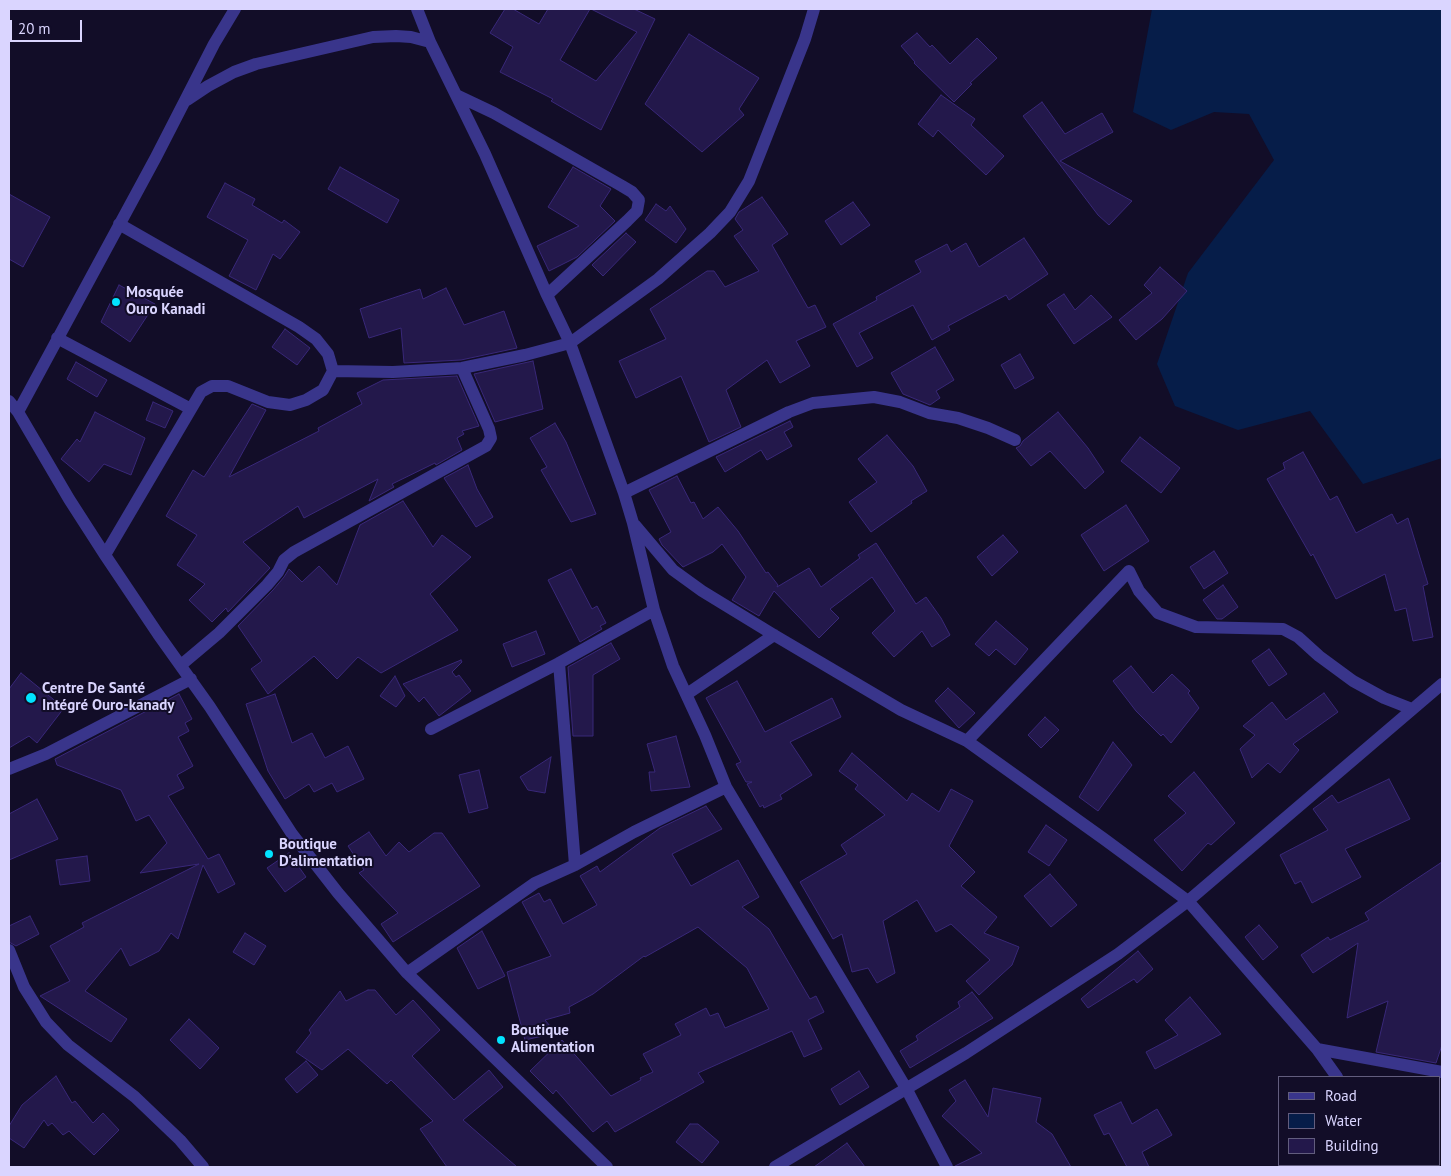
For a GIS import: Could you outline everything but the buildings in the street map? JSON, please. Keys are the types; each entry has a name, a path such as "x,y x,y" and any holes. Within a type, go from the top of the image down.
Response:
{"street":[{"path":"18,412 185,102 214,44 235,9"},
{"path":"416,9 499,185 547,296 570,343 624,493 654,610 673,666 726,787 906,1088 947,1167"},
{"path":"333,371 394,372 462,368 525,355 570,343 658,279 710,233 730,212 749,182 805,38 814,9"},
{"path":"185,102 208,86 234,72 256,64 373,37 411,37 430,42"},
{"path":"456,95 494,113 632,192 639,200 637,211 628,221 547,296"},
{"path":"105,555 201,392 212,386 228,386 268,402 290,405 306,400 323,390 333,371 328,354 316,339 299,327 119,224"},
{"path":"58,338 191,409"},
{"path":"181,665 219,633 278,572 284,560 294,552 486,446 491,438 489,429 462,368"},
{"path":"624,493 789,412 813,403 874,397 900,402 929,413 958,418 1015,440"},
{"path":"9,400 105,555 191,679 292,834 338,893 407,972 607,1167"},
{"path":"633,523 673,570 702,591 774,636 901,710 967,741 1104,838 1188,901 1317,1049 1336,1076"},
{"path":"967,741 1129,570 1139,591 1158,613 1196,627 1283,629 1298,637 1353,682 1384,698 1412,709"},
{"path":"431,730 559,663 654,610"},
{"path":"686,694 774,636"},
{"path":"559,663 574,865"},
{"path":"9,769 46,754 191,679"},
{"path":"775,1167 966,1053 1109,959 1188,901 1442,684"},
{"path":"407,972 535,883 726,787"},
{"path":"9,950 24,986 52,1028 68,1046 135,1096 180,1140 203,1167"},
{"path":"1317,1049 1442,1072"}],"water":[{"path":"1152,9 1442,9 1442,458 1363,484 1310,411 1238,430 1175,406 1157,364 1188,273 1274,160 1249,114 1214,112 1171,130 1133,112"}],"place":[{"name":"Mosquée Ouro Kanadi","path":"116,302"},
{"name":"Centre De Santé Intégré Ouro-kanady","path":"31,698"},
{"name":"Boutique D'alimentation","path":"269,854"},
{"name":"Boutique Alimentation","path":"501,1040"}]}
